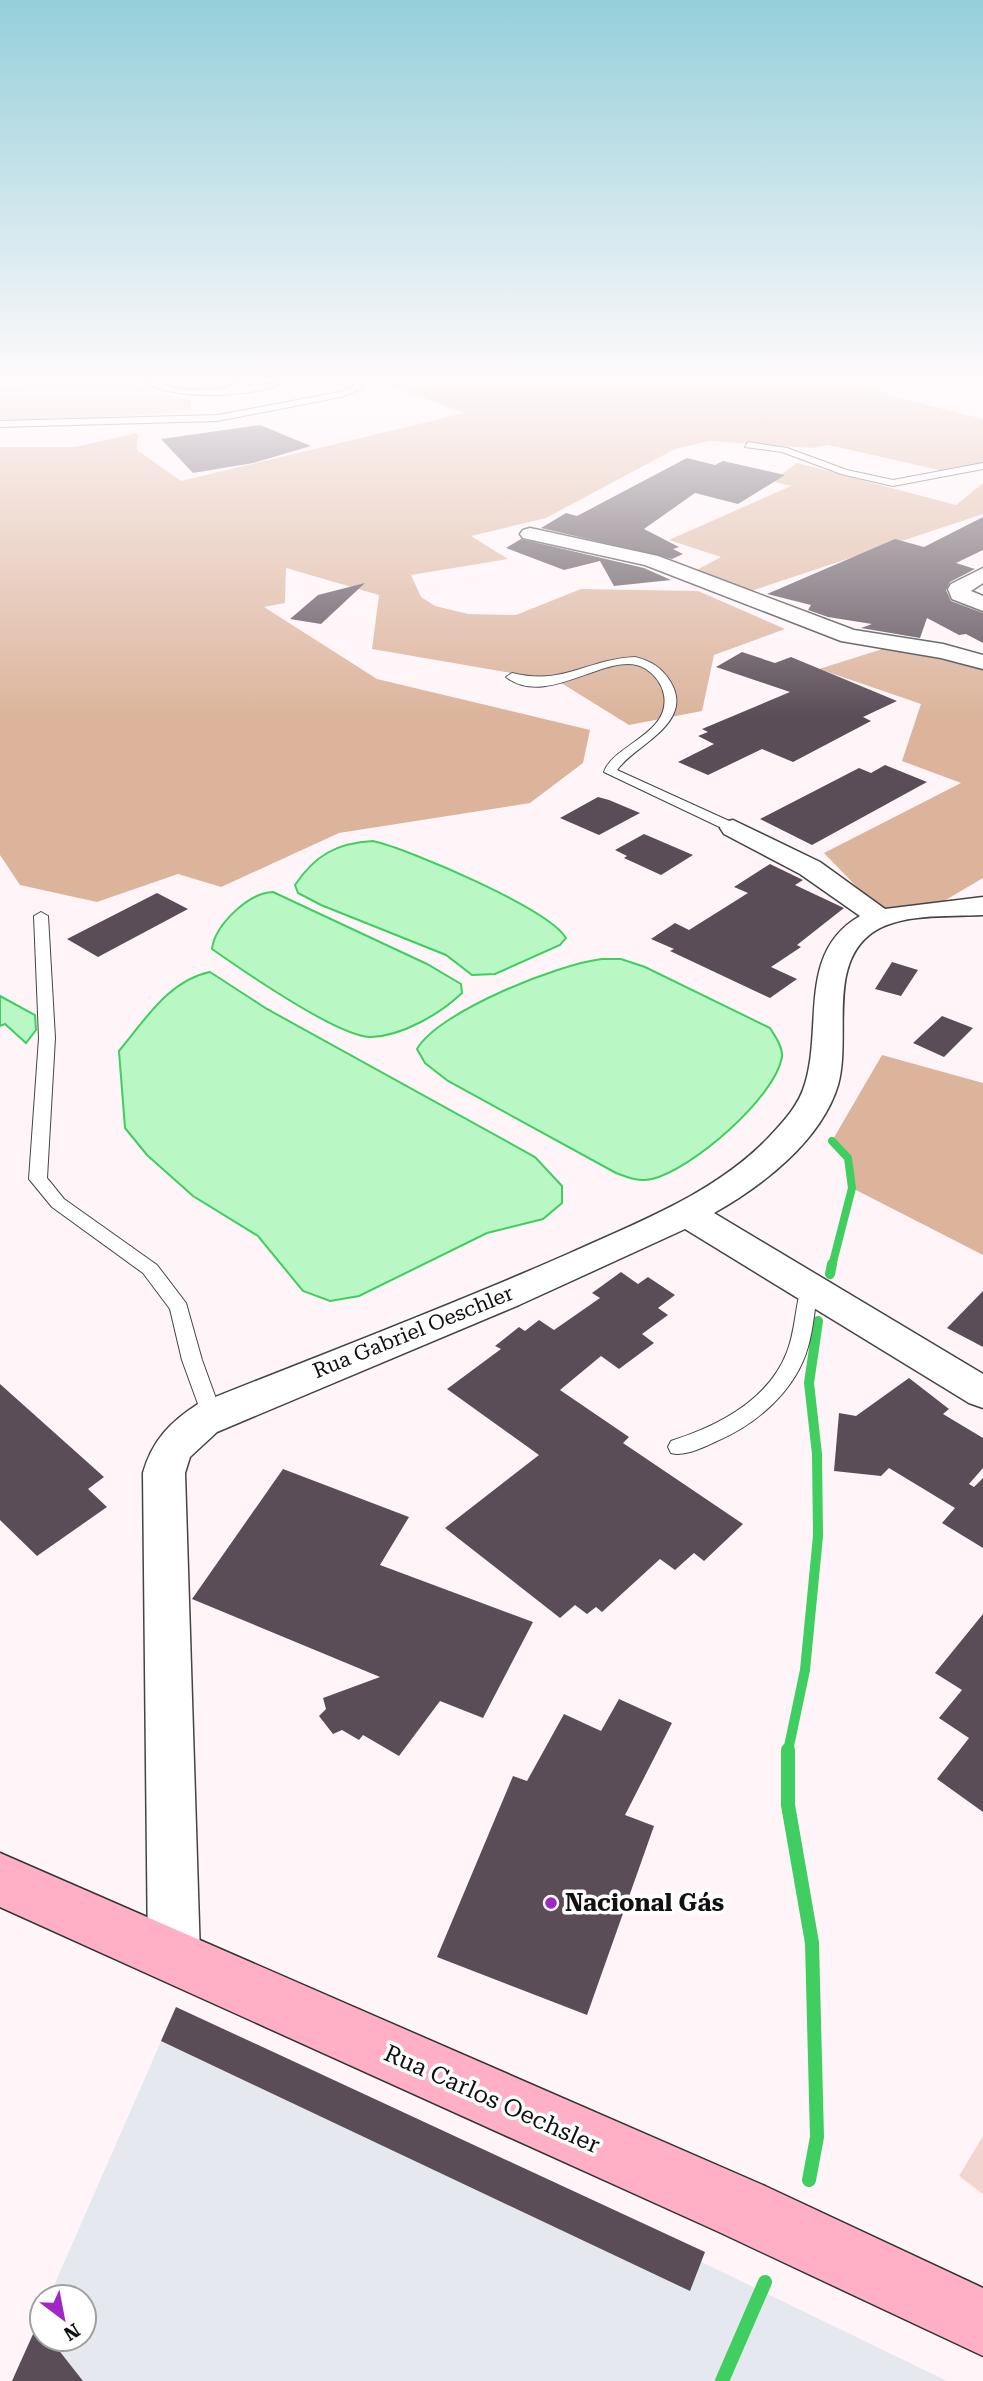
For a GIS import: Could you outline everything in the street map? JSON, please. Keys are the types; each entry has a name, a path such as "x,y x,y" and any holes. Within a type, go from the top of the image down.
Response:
{"main road":[{"name":"Rua Carlos Oechsler","path":"0,1879 742,2209 983,2323"}],"street":[{"path":"530,534 651,560 849,636 943,651 983,662"},
{"path":"983,574 959,589 960,594 983,604"},
{"path":"733,828 852,892 880,919"},
{"path":"939,910 983,886"},
{"name":"Rua Gabriel Oeschler","path":"174,1956 164,1473 168,1454 178,1439 212,1415 554,1275 688,1213 745,1178 799,1123 821,1087 827,1065 835,965 859,929 880,919 983,906"},
{"path":"688,1213 983,1393"}],"lane":[{"path":"512,677 548,682 565,679 611,661 647,665 668,687 671,695 668,713 647,739 612,766 610,772 733,828"},
{"path":"41,916 47,1038 38,1179 58,1203 150,1269 172,1298 179,1308 192,1360 212,1415"},
{"path":"678,1447 741,1419 776,1391 797,1350 810,1288"}],"shaded area":[{"path":"0,494 591,494 546,518 471,536 508,559 411,575 421,597 435,606 468,614 516,615 581,589 698,591 785,629 714,655 702,711 629,725 558,681 372,649 379,595 286,568 285,603 264,607 377,679 590,730 583,763 530,803 339,833 221,887 178,874 97,902 20,885 0,855"},
{"path":"773,494 915,494 956,505 969,494 983,494 983,514 745,593 695,571 721,557 669,540"},
{"path":"892,646 983,665 983,878 944,901 879,910 824,853 961,783 902,761 921,704 819,669"},
{"path":"373,841 416,855 507,897 534,912 566,938 560,945 495,974 472,975 446,955 321,905 298,893 295,885 319,858 348,844"},
{"path":"273,892 427,964 461,984 462,993 420,1023 383,1036 356,1034 314,1015 212,949 219,930 234,912 253,898"},
{"path":"602,959 621,959 645,967 770,1028 781,1049 782,1057 776,1074 748,1111 729,1130 688,1162 652,1179 638,1180 616,1173 448,1081 425,1063 417,1049 429,1035 449,1020 501,992 557,970"},
{"path":"210,972 267,1009 535,1157 562,1186 562,1203 543,1219 487,1233 359,1296 330,1301 303,1291 258,1236 193,1196 147,1155 125,1128 119,1051 170,993 195,976"},
{"path":"0,996 35,1015 36,1030 26,1043 5,1024 0,1026"},
{"path":"882,1055 983,1083 983,1255 852,1188 848,1158 832,1141"},
{"path":"176,2007 947,2381 12,2381 28,2345 28,2353 98,2353 98,2283 55,2283"},
{"path":"983,2136 983,2194 959,2176"}],"building":[{"path":"619,494 693,494 644,529 679,547 673,549 683,554 672,559 541,528 566,513 577,516"},
{"path":"699,494 754,494 738,504"},
{"path":"983,517 983,550 956,563 975,569 950,582 946,590 951,601 983,613 983,643 966,634 959,635 927,618 920,638 861,628 872,624 828,617 808,610 811,605 767,594 895,539 924,547"},
{"path":"521,539 644,568 671,580 614,586 600,561 564,570 506,548"},
{"path":"365,583 321,624 290,619 318,595"},
{"path":"742,652 775,663 791,657 897,701 863,717 871,721 793,762 762,749 708,775 678,762 714,744 698,736 708,732 702,729 790,692 716,667"},
{"path":"885,765 927,782 812,845 760,819 859,768 871,773"},
{"path":"598,797 640,813 599,835 560,818"},
{"path":"644,834 693,855 661,875 624,858 627,856 615,850"},
{"path":"770,864 803,880 795,885 844,908 797,945 801,947 771,967 797,979 770,998 670,951 674,949 651,939 675,923 689,930 748,893 734,887"},
{"path":"157,893 188,909 98,957 67,939"},
{"path":"892,962 918,970 901,996 875,989"},
{"path":"942,1016 973,1028 944,1057 913,1043"},
{"path":"621,1272 638,1284 648,1277 675,1295 658,1308 668,1315 642,1334 654,1343 619,1369 601,1356 560,1390 629,1437 623,1443 743,1524 704,1561 694,1553 675,1570 660,1559 602,1612 596,1607 587,1614 575,1605 560,1618 445,1528 539,1455 447,1389 501,1349 495,1346 519,1327 525,1331 539,1320 554,1330 600,1298 592,1293"},
{"path":"983,1291 983,1347 947,1328"},
{"path":"909,1378 949,1409 943,1414 983,1438 983,1468 969,1484 974,1487 983,1478 983,1548 942,1523 955,1508 889,1468 881,1476 834,1471 839,1413 856,1416"},
{"path":"0,1384 104,1477 88,1489 107,1507 37,1556 0,1520"},
{"path":"283,1469 409,1517 380,1565 533,1622 483,1718 440,1701 399,1756 363,1735 359,1740 342,1730 333,1734 319,1716 326,1709 323,1698 380,1677 192,1599"},
{"path":"983,1614 983,1812 937,1779 969,1738 939,1718 962,1690 935,1673"},
{"path":"619,1699 672,1723 625,1815 654,1826 587,2015 437,1957 513,1776 527,1781 564,1714 601,1731"},
{"path":"176,2007 705,2252 690,2291 161,2041"},
{"path":"28,2345 28,2353 61,2353 83,2381 12,2381"}],"waterway":[{"path":"832,1141 848,1158 852,1188 832,1266"},
{"path":"830,1274 832,1264"},
{"path":"788,1751 805,1670 818,1536 817,1454 809,1383 818,1321"},
{"path":"788,1751 788,1805 812,1943 817,2137 809,2180"},
{"path":"722,2381 765,2282"}],"place":[{"name":"Nacional Gás","path":"551,1903"}]}
